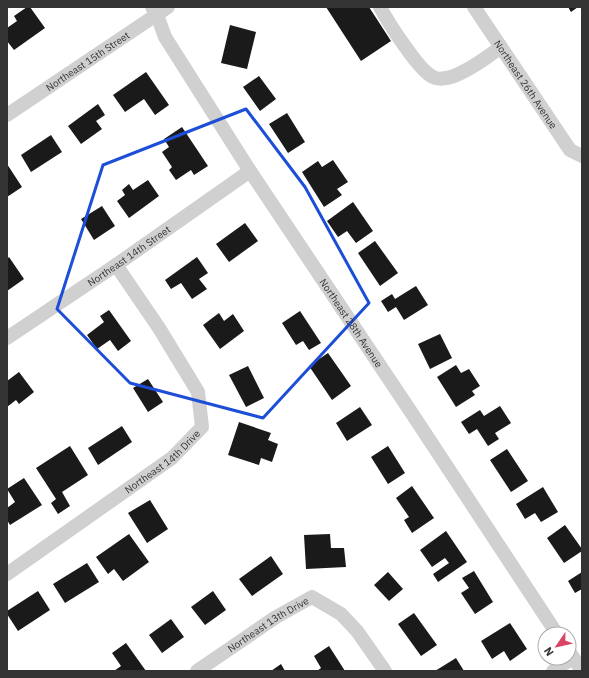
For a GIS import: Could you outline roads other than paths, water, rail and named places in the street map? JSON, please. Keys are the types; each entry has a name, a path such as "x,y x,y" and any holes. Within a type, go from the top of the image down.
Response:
{"street":[{"path":"380,7 387,20 412,56 425,72 434,78 447,78 463,72 501,47"},
{"name":"Northeast 26th Avenue","path":"474,7 570,150 582,156"},
{"name":"Northeast 15th Street","path":"7,116 159,10"},
{"name":"Northeast 28th Avenue","path":"159,10 165,37 250,171 553,626"},
{"name":"Northeast 14th Street","path":"7,338 116,265 250,171"},
{"name":"Northeast 14th Drive","path":"7,574 172,458 202,427 198,392 159,328 116,265"},
{"name":"Northeast 13th Drive","path":"197,671 276,617 312,597 341,614 357,631 385,671"}]}
